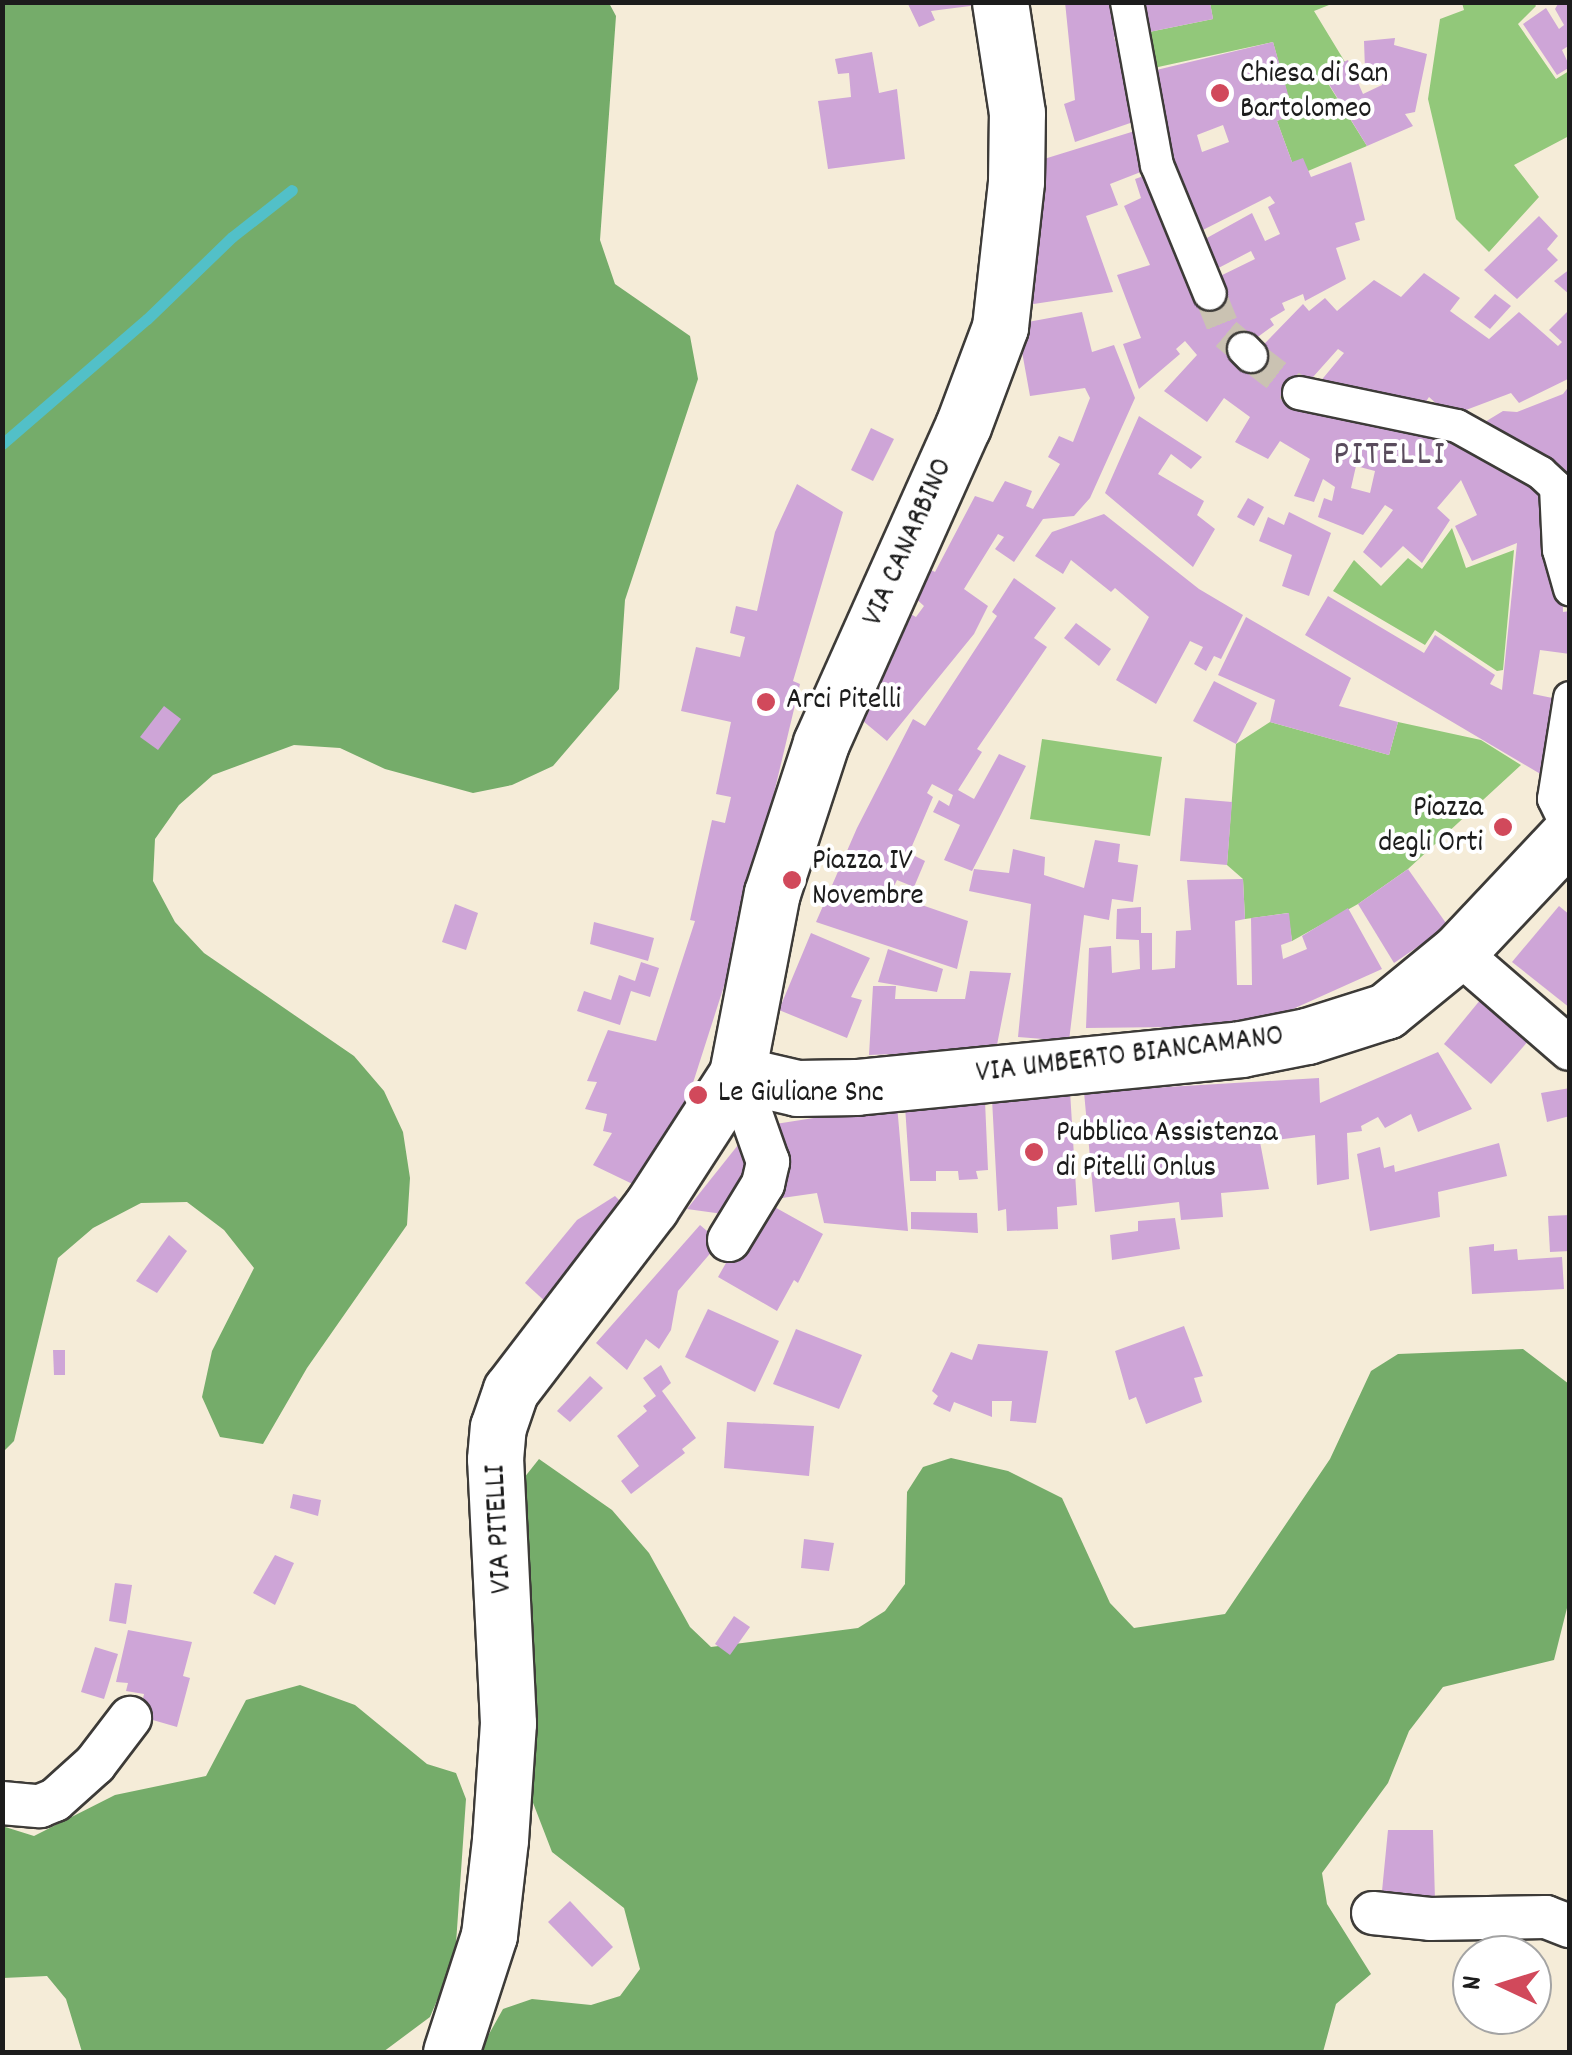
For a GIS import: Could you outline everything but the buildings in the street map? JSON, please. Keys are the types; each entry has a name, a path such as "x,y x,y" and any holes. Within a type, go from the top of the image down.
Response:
{"street":[{"name":"VIA CANARBINO","path":"737,1074 772,893 821,744 963,426 1000,326 1016,182 1017,113 1000,2"},
{"path":"1127,2 1158,166 1210,294"},
{"path":"1299,393 1457,426 1541,473 1556,486 1559,550 1570,589"},
{"path":"1570,698 1554,800 1570,833"},
{"name":"VIA UMBERTO BIANCAMANO","path":"737,1074 797,1088 856,1087 1242,1049 1307,1036 1386,1011 1458,952 1570,833"},
{"path":"1458,952 1570,1049"},
{"path":"729,1240 763,1184 768,1162 737,1074"},
{"name":"VIA PITELLI","path":"450,2052 489,1935 500,1840 508,1723 495,1458 498,1427 511,1390 650,1207 737,1074"},
{"path":"2,1803 40,1806 55,1800 95,1764 130,1718"},
{"path":"1373,1913 1430,1919 1546,1918 1570,1926"}],"green space":[{"path":"3,3 609,3 616,16 600,240 615,284 690,336 698,379 625,600 619,689 553,766 512,785 473,793 385,769 340,748 294,745 213,775 179,805 155,839 153,881 175,922 204,953 354,1056 384,1091 403,1132 410,1178 407,1225 307,1368 263,1444 220,1437 202,1397 212,1351 254,1268 224,1230 187,1202 141,1203 93,1228 58,1258 14,1441 3,1452"},
{"path":"1210,3 1334,3 1314,11 1345,62 1326,66 1333,77 1327,82 1367,146 1308,171 1292,162 1277,121 1293,114 1273,42 1149,69 1149,32 1213,19"},
{"path":"1462,3 1534,3 1536,6 1518,24 1556,79 1569,71 1569,136 1514,165 1539,197 1489,252 1456,219 1428,99 1440,19 1464,10"},
{"path":"1452,528 1466,568 1514,550 1503,670 1497,671 1435,630 1425,645 1333,591 1354,560 1381,586 1408,558 1422,569"},
{"path":"1270,722 1389,755 1398,722 1481,740 1521,765 1408,869 1358,904 1292,941 1288,913 1245,919 1243,879 1227,865 1236,744"},
{"path":"1042,739 1162,757 1150,836 1030,819"},
{"path":"1523,1349 1569,1384 1569,1600 1554,1660 1443,1687 1409,1731 1388,1783 1322,1873 1327,1904 1371,1974 1336,2004 1323,2052 479,2052 503,2009 532,1999 591,2005 620,1996 640,1969 624,1908 552,1852 530,1795 516,1488 539,1459 612,1510 649,1553 690,1627 711,1647 858,1628 885,1611 905,1584 907,1492 923,1467 951,1458 1008,1471 1062,1498 1110,1603 1134,1628 1225,1614 1330,1459 1371,1371 1398,1354"},
{"path":"300,1685 355,1705 427,1764 456,1773 466,1799 455,1958 430,2017 383,2052 82,2052 66,1999 47,1976 3,1978 2,1826 34,1836 115,1795 206,1776 246,1700"}],"waterway":[{"path":"2,444 147,319 232,237 292,190"}],"tunnel":[{"path":"1210,294 1226,334 1244,349"},
{"path":"1251,356 1299,393"}],"place":[{"name":"Chiesa di San Bartolomeo","path":"1220,93"},
{"name":"Arci Pitelli","path":"766,702"},
{"name":"Piazza degli Orti","path":"1503,827"},
{"name":"Piazza IV Novembre","path":"792,880"},
{"name":"Le Giuliane Snc","path":"698,1095"},
{"name":"Pubblica Assistenza di Pitelli Onlus","path":"1034,1152"}],"district":[{"name":"PITELLI","path":"1390,456"}]}
